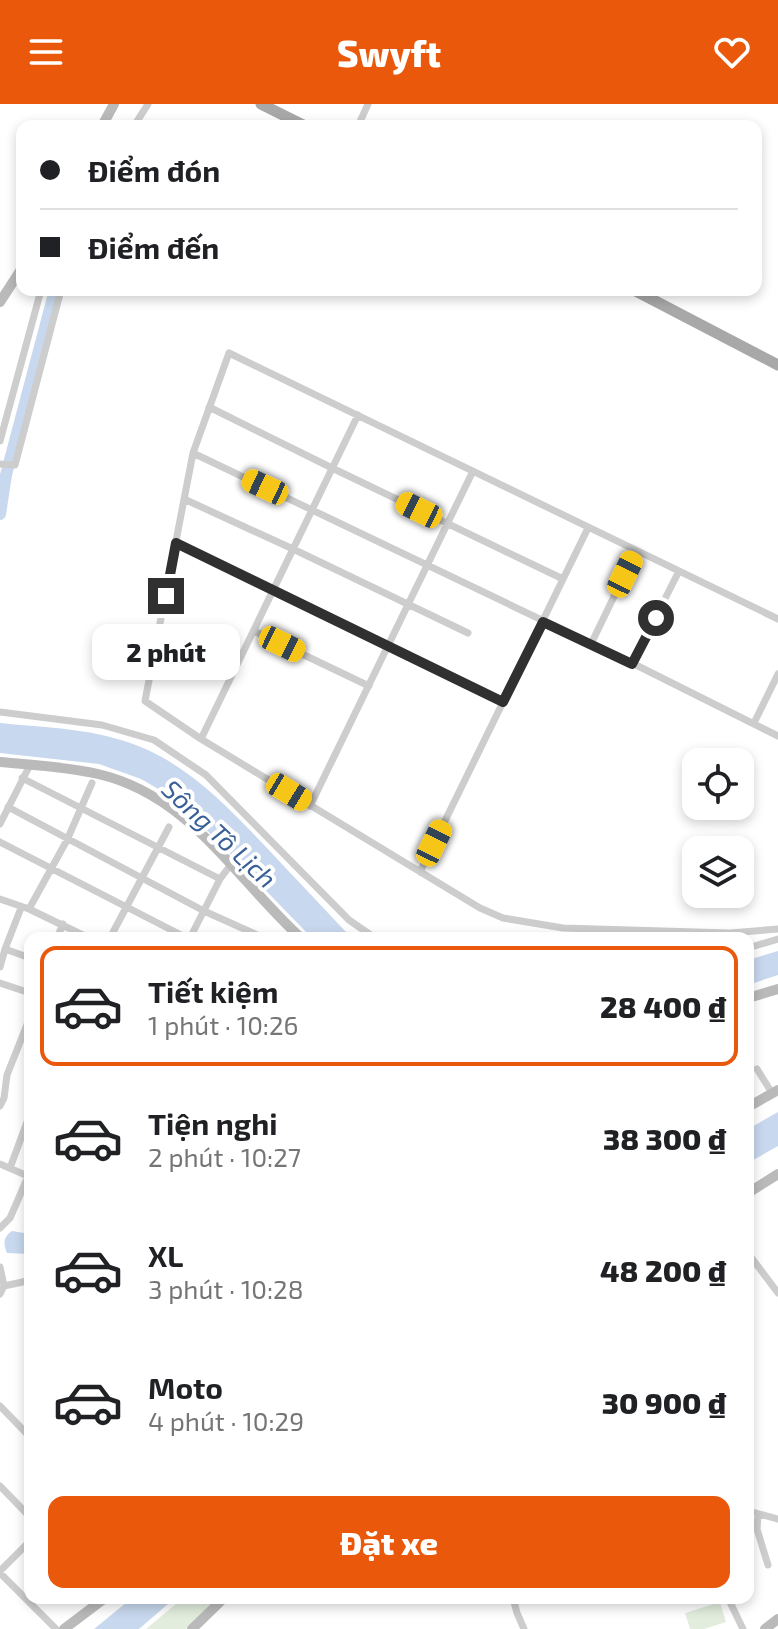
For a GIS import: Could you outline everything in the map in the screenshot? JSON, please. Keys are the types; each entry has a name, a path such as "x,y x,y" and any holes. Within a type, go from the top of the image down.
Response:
{"main road":[{"path":"261,104 293,120"},
{"path":"646,296 778,365"}],"street":[{"path":"0,302 16,277"},
{"path":"0,441 39,296"},
{"path":"5,464 15,465 58,296"},
{"path":"697,932 563,928 503,918 480,908 310,806 145,701 193,453 229,353 778,619"},
{"path":"209,407 563,579"},
{"path":"201,739 358,415"},
{"path":"193,453 778,736"},
{"path":"310,806 473,471"},
{"path":"184,499 468,633"},
{"path":"420,872 588,528"},
{"path":"176,543 503,702"},
{"path":"591,644 636,551"},
{"path":"635,665 679,571"},
{"path":"254,631 369,686"},
{"path":"754,723 778,674"},
{"path":"0,712 102,725 154,740 206,775 349,920 366,932"},
{"path":"0,762 98,774 140,789 177,812 232,863 290,932"},
{"path":"0,824 30,765"},
{"path":"22,778 220,879"},
{"path":"0,967 5,949 25,908 67,840 92,783"},
{"path":"8,807 204,911 251,932"},
{"path":"113,932 169,827"},
{"path":"0,842 176,932"},
{"path":"192,932 232,863"},
{"path":"0,899 78,932"},
{"path":"60,932 63,924"},
{"path":"742,932 778,929"},
{"path":"754,946 778,939"},
{"path":"5,949 24,956"},
{"path":"0,983 24,991"},
{"path":"754,996 778,989"},
{"path":"0,1106 4,1098 3,1072 24,1029"},
{"path":"754,1104 775,1092 757,1069"},
{"path":"10,1168 24,1130"},
{"path":"0,1164 24,1173"},
{"path":"754,1189 778,1174"},
{"path":"0,1228 10,1218 24,1186"},
{"path":"754,1261 778,1293"},
{"path":"0,1267 2,1290 24,1282"},
{"path":"0,1406 24,1431"},
{"path":"0,1486 24,1511"},
{"path":"754,1513 778,1519"},
{"path":"758,1514 757,1529 768,1565"},
{"path":"24,1547 0,1572 24,1597"},
{"path":"35,1604 33,1606 56,1629"},
{"path":"64,1629 97,1604"},
{"path":"192,1629 218,1604"},
{"path":"515,1604 524,1629"},
{"path":"731,1604 743,1629"},
{"path":"765,1629 778,1619"}],"green space":[{"path":"176,1604 211,1604 186,1629 146,1629"},
{"path":"721,1604 726,1622 704,1629 690,1629 685,1613"}],"water":[{"name":"Sông Tô Lịch","path":"0,723 61,728 106,736 163,758 217,798 346,932 306,932 190,813 141,779 99,764 0,753"},
{"path":"778,951 778,975 754,983 754,958"},
{"path":"778,1112 778,1146 754,1160 754,1126"},
{"path":"12,1231 24,1233 24,1254 7,1253 7,1236"},
{"path":"125,1604 168,1604 139,1629 94,1629"}],"waterway":[{"path":"0,514 6,475 53,296"}],"route":[{"path":"166,596 176,543 503,702 543,622 632,664 656,618"}]}
